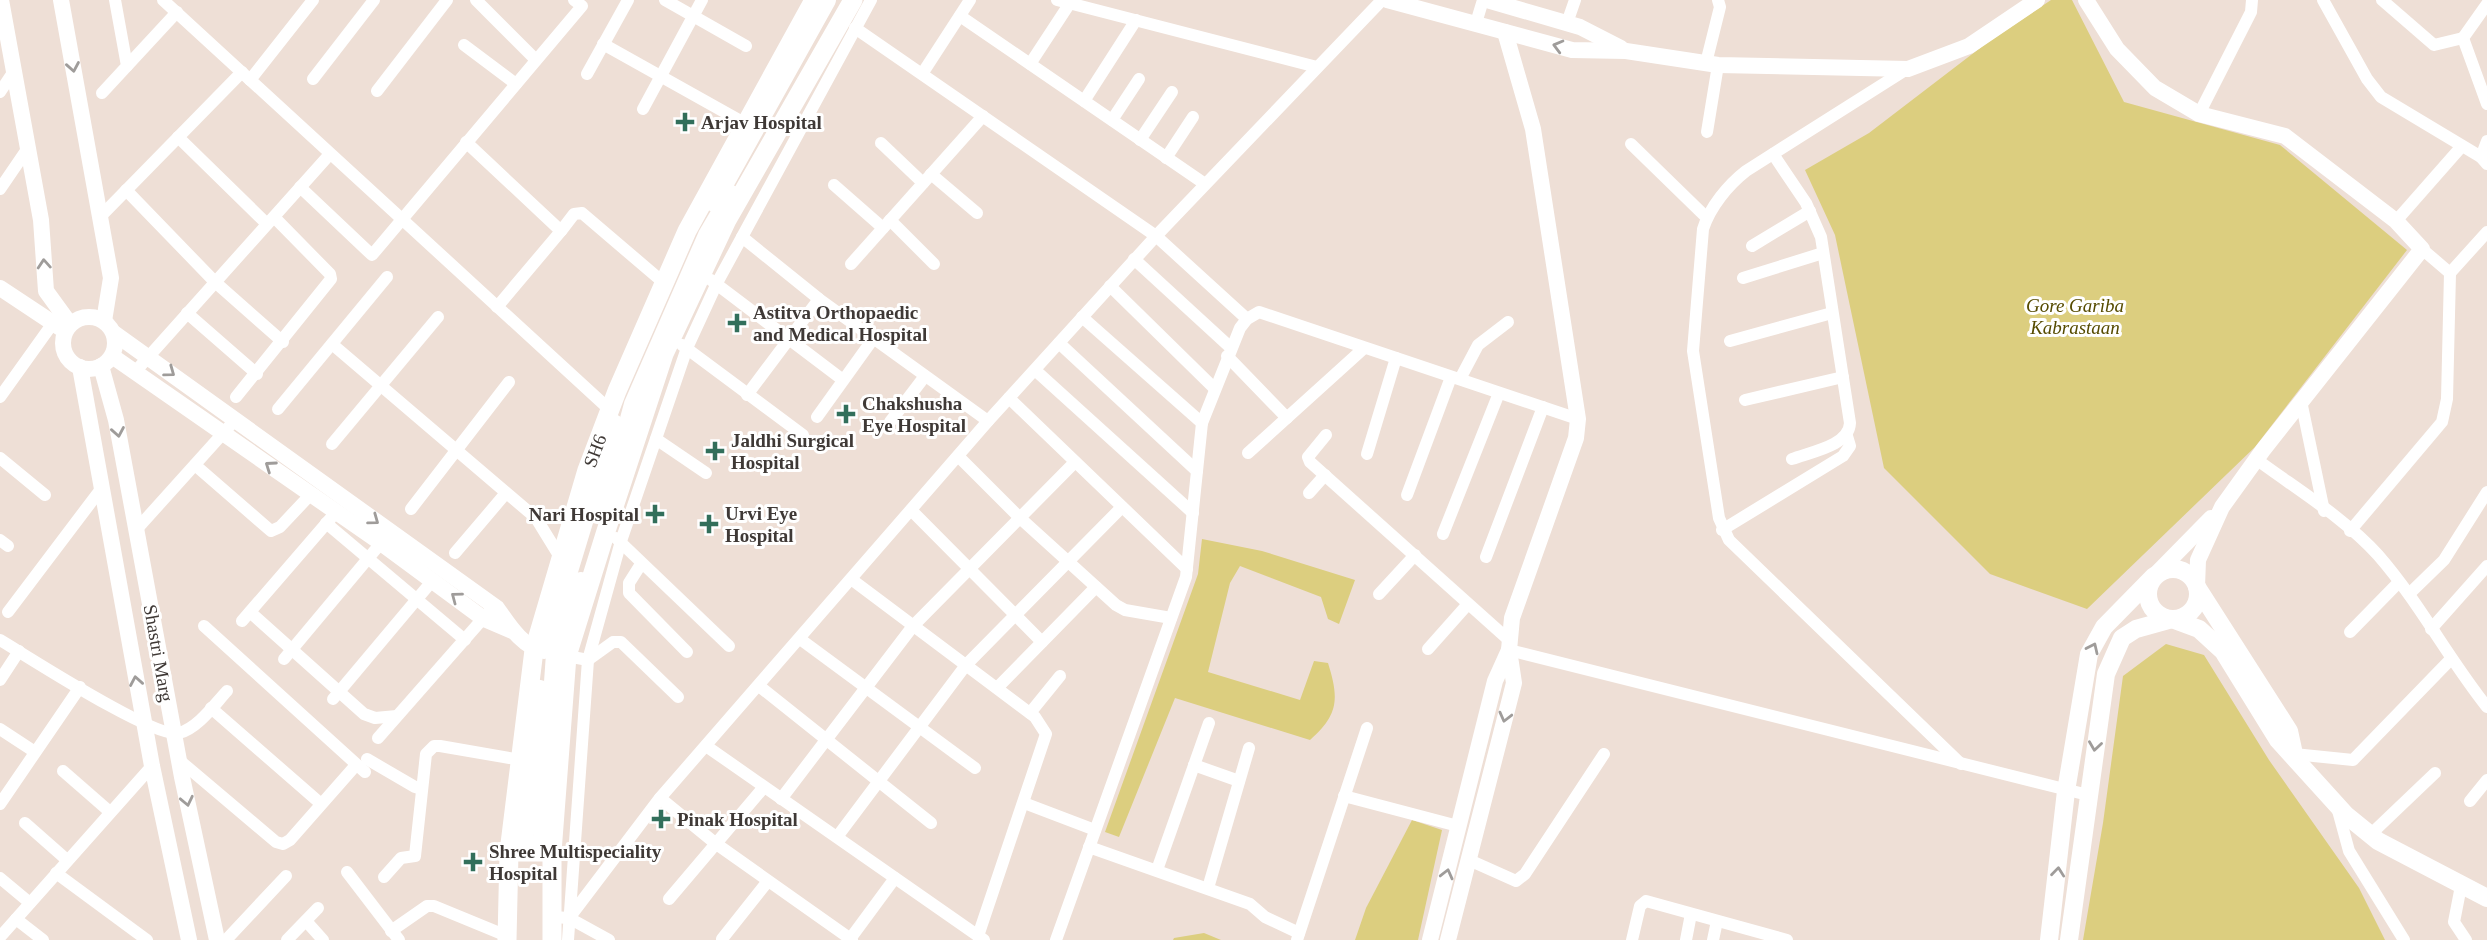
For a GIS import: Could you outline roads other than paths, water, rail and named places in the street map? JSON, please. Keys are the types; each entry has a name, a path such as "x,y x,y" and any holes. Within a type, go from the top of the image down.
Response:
{"main road":[{"name":"SH6","path":"531,852 521,760 550,653 560,557 610,410 687,231 814,0"},
{"path":"552,940 561,917 531,852 550,653 617,416 701,226 827,0"},
{"path":"550,653 593,549 633,404 702,247 843,0"},
{"name":"SH6","path":"507,938 531,852 562,715 550,653 613,536 679,344 709,279 727,220 853,0"},
{"path":"2049,940 2066,790 2089,654 2104,627 2154,576 2167,569 2182,570 2197,587 2288,732 2294,754"},
{"path":"2154,576 2147,591 2151,607 2164,618 2199,629 2223,651 2278,740 2294,754 2337,804 2370,835 2487,898"},
{"path":"2069,940 2106,674 2122,638 2136,629 2187,615 2197,603 2197,587"}],"street":[{"path":"1,0 41,220 46,291 63,326 63,348 72,363 80,368 106,361 134,373 489,612 514,632 550,653 588,660 613,642 621,642 678,697"},
{"path":"61,0 111,278 106,361"},
{"path":"115,0 127,66"},
{"path":"163,0 610,410"},
{"path":"100,217 178,137 246,76 313,0"},
{"path":"313,79 374,0"},
{"path":"377,91 447,0"},
{"path":"476,0 496,17 536,60"},
{"path":"300,187 372,254 582,6 574,0"},
{"path":"587,74 628,0"},
{"path":"665,0 746,46"},
{"path":"643,109 702,0"},
{"path":"843,380 709,279 742,237 871,0"},
{"path":"922,74 970,0"},
{"path":"561,917 660,798 988,421 1134,259 1385,0 1572,50 1626,51 1712,64 1908,69"},
{"path":"1476,23 1485,0 1567,23 1626,51"},
{"path":"1567,23 1575,0"},
{"path":"1707,132 1720,7 1718,0"},
{"path":"1961,764 1728,540 1723,530 1693,351 1703,229 1707,218 1737,178 1908,69 1969,46 2037,0"},
{"path":"2086,0 2118,49 2142,76 2170,98 2199,114 2285,136 2396,221 2422,249 2450,273"},
{"path":"2199,114 2251,12 2252,0"},
{"path":"2382,0 2434,46 2463,38 2487,4"},
{"path":"1030,64 1063,2 1317,68"},
{"path":"2327,2 2367,79 2381,97 2484,161 2487,141"},
{"path":"102,93 177,12"},
{"path":"960,16 1205,184"},
{"path":"1084,101 1136,20"},
{"path":"855,28 1156,236 1247,319"},
{"path":"1448,940 1514,683 1509,646 1512,618 1576,438 1578,419 1533,129 1505,32"},
{"path":"2463,38 2487,104"},
{"path":"603,44 746,124"},
{"path":"464,45 516,84"},
{"path":"0,92 14,71"},
{"path":"1112,120 1139,79"},
{"path":"1140,140 1172,92"},
{"path":"851,264 983,116"},
{"path":"1166,158 1193,117"},
{"path":"178,137 330,274 331,279 283,342 236,397"},
{"path":"466,142 561,231"},
{"path":"881,144 977,213"},
{"path":"1631,144 1707,218"},
{"path":"2396,221 2462,146"},
{"path":"0,189 28,148"},
{"path":"134,373 330,153"},
{"path":"1723,530 1843,456 1850,446 1847,436 1850,423 1823,253 1810,211 1773,154"},
{"path":"834,186 934,264"},
{"path":"125,190 215,282 283,342"},
{"path":"1752,246 1810,211"},
{"path":"497,307 573,214 582,212 664,283"},
{"path":"742,237 819,299 988,421"},
{"path":"2483,238 2487,254"},
{"path":"2350,531 2442,422 2447,398 2450,273 2483,238"},
{"path":"2154,576 2222,507 2256,459 2422,249"},
{"path":"1743,278 1823,253"},
{"path":"1134,259 1229,352 1287,418"},
{"path":"278,409 387,277"},
{"path":"1110,286 1214,388"},
{"path":"0,288 63,326"},
{"path":"747,395 819,299"},
{"path":"1056,940 1187,569 1202,424 1229,352 1247,319 1259,312 1578,419"},
{"path":"187,313 257,374"},
{"path":"1730,341 1832,313"},
{"path":"0,397 63,326 83,317 109,327 235,420 336,511 433,580 489,612"},
{"path":"332,444 438,317"},
{"path":"1082,317 1202,424"},
{"path":"1408,495 1455,378 1478,345 1508,322"},
{"path":"817,416 873,339"},
{"path":"1059,342 1197,471"},
{"path":"332,344 536,518 560,557"},
{"path":"568,940 561,917 588,660 613,536 656,439 679,344 803,435"},
{"path":"1248,453 1363,349"},
{"path":"1367,454 1396,359"},
{"name":"Shastri Marg","path":"106,361 178,760 217,940"},
{"name":"Shastri Marg","path":"80,368 152,766 190,940"},
{"path":"1035,370 1193,513"},
{"path":"890,422 925,376"},
{"path":"1745,400 1843,377"},
{"path":"411,509 509,382"},
{"path":"1443,534 1499,393"},
{"path":"1009,398 1187,569"},
{"path":"2301,401 2325,511"},
{"path":"1486,557 1543,407"},
{"path":"136,530 235,420"},
{"path":"1326,435 1308,457 1468,604 1509,646 1961,764 2088,794"},
{"path":"1792,458 1847,436"},
{"path":"656,439 706,473"},
{"path":"958,456 1068,562 1125,610 1171,618"},
{"path":"0,458 45,495"},
{"path":"2256,459 2377,554 2409,594 2450,660 2485,698"},
{"path":"781,799 913,625 1075,462"},
{"path":"195,465 271,531 280,527 311,494"},
{"path":"1309,493 1325,474"},
{"path":"8,612 101,489"},
{"path":"455,553 506,493"},
{"path":"2409,594 2439,568 2485,501"},
{"path":"836,837 966,665 1122,507"},
{"path":"2197,587 2198,560 2222,507"},
{"path":"911,510 1042,642"},
{"path":"336,511 367,559 465,640"},
{"path":"336,511 246,617 337,695 364,714 375,718 397,716"},
{"path":"613,536 729,646"},
{"path":"288,654 381,543"},
{"path":"1379,594 1415,555"},
{"path":"641,564 629,583 629,593 687,652"},
{"path":"2431,629 2487,566"},
{"path":"706,746 981,938 1046,734 1030,713 851,579"},
{"path":"337,695 433,580"},
{"path":"2350,632 2399,582"},
{"path":"996,688 1096,587"},
{"path":"1428,649 1468,604"},
{"path":"378,738 489,612"},
{"path":"204,626 363,765 422,789"},
{"path":"800,639 975,768"},
{"path":"0,640 144,724 174,734 197,723 227,691"},
{"path":"1430,940 1495,681 1509,646"},
{"path":"0,680 19,651"},
{"path":"2294,754 2353,760 2450,660"},
{"path":"1030,713 1060,677"},
{"path":"759,686 931,822"},
{"path":"0,804 80,687"},
{"path":"211,708 320,803"},
{"path":"1157,870 1209,723"},
{"path":"1089,847 1250,904 1265,917 1298,936 1367,728"},
{"path":"0,729 35,752"},
{"path":"384,877 401,858 415,856 426,754 434,746 521,760"},
{"path":"1208,888 1249,748"},
{"path":"1469,860 1516,881 1525,874 1604,754"},
{"path":"178,760 276,842 283,844 290,841 320,803 363,765"},
{"path":"1194,765 1239,781"},
{"path":"0,937 152,766"},
{"path":"64,771 110,812"},
{"path":"2370,835 2435,773"},
{"path":"2470,801 2487,780"},
{"path":"669,900 764,787"},
{"path":"1344,796 1458,826"},
{"path":"660,798 834,935 851,939 895,878"},
{"path":"1024,803 1095,830"},
{"path":"2337,804 2349,851 2404,940"},
{"path":"25,823 67,860"},
{"path":"347,872 395,935 427,906 434,906 507,938"},
{"path":"56,873 147,940"},
{"path":"226,940 286,876"},
{"path":"0,878 30,903"},
{"path":"722,939 768,881"},
{"path":"2461,886 2454,922 2466,940"},
{"path":"1632,940 1643,902 1787,940"},
{"path":"286,940 318,908"},
{"path":"1686,940 1691,914"},
{"path":"561,917 609,940"},
{"path":"16,919 43,940"},
{"path":"306,921 320,924"},
{"path":"306,921 323,940"},
{"path":"1713,940 1717,921"}],"place":[{"name":"Arjav Hospital","path":"685,122"},
{"name":"Astitva Orthopaedic and Medical Hospital","path":"737,323"},
{"name":"Chakshusha Eye Hospital","path":"846,414"},
{"name":"Jaldhi Surgical Hospital","path":"715,451"},
{"name":"Nari Hospital","path":"655,514"},
{"name":"Urvi Eye Hospital","path":"709,524"},
{"name":"Pinak Hospital","path":"661,819"},
{"name":"Shree Multispeciality Hospital","path":"473,862"}],"park label":[{"name":"Gore Gariba Kabrastaan","path":"2075,316"}]}
